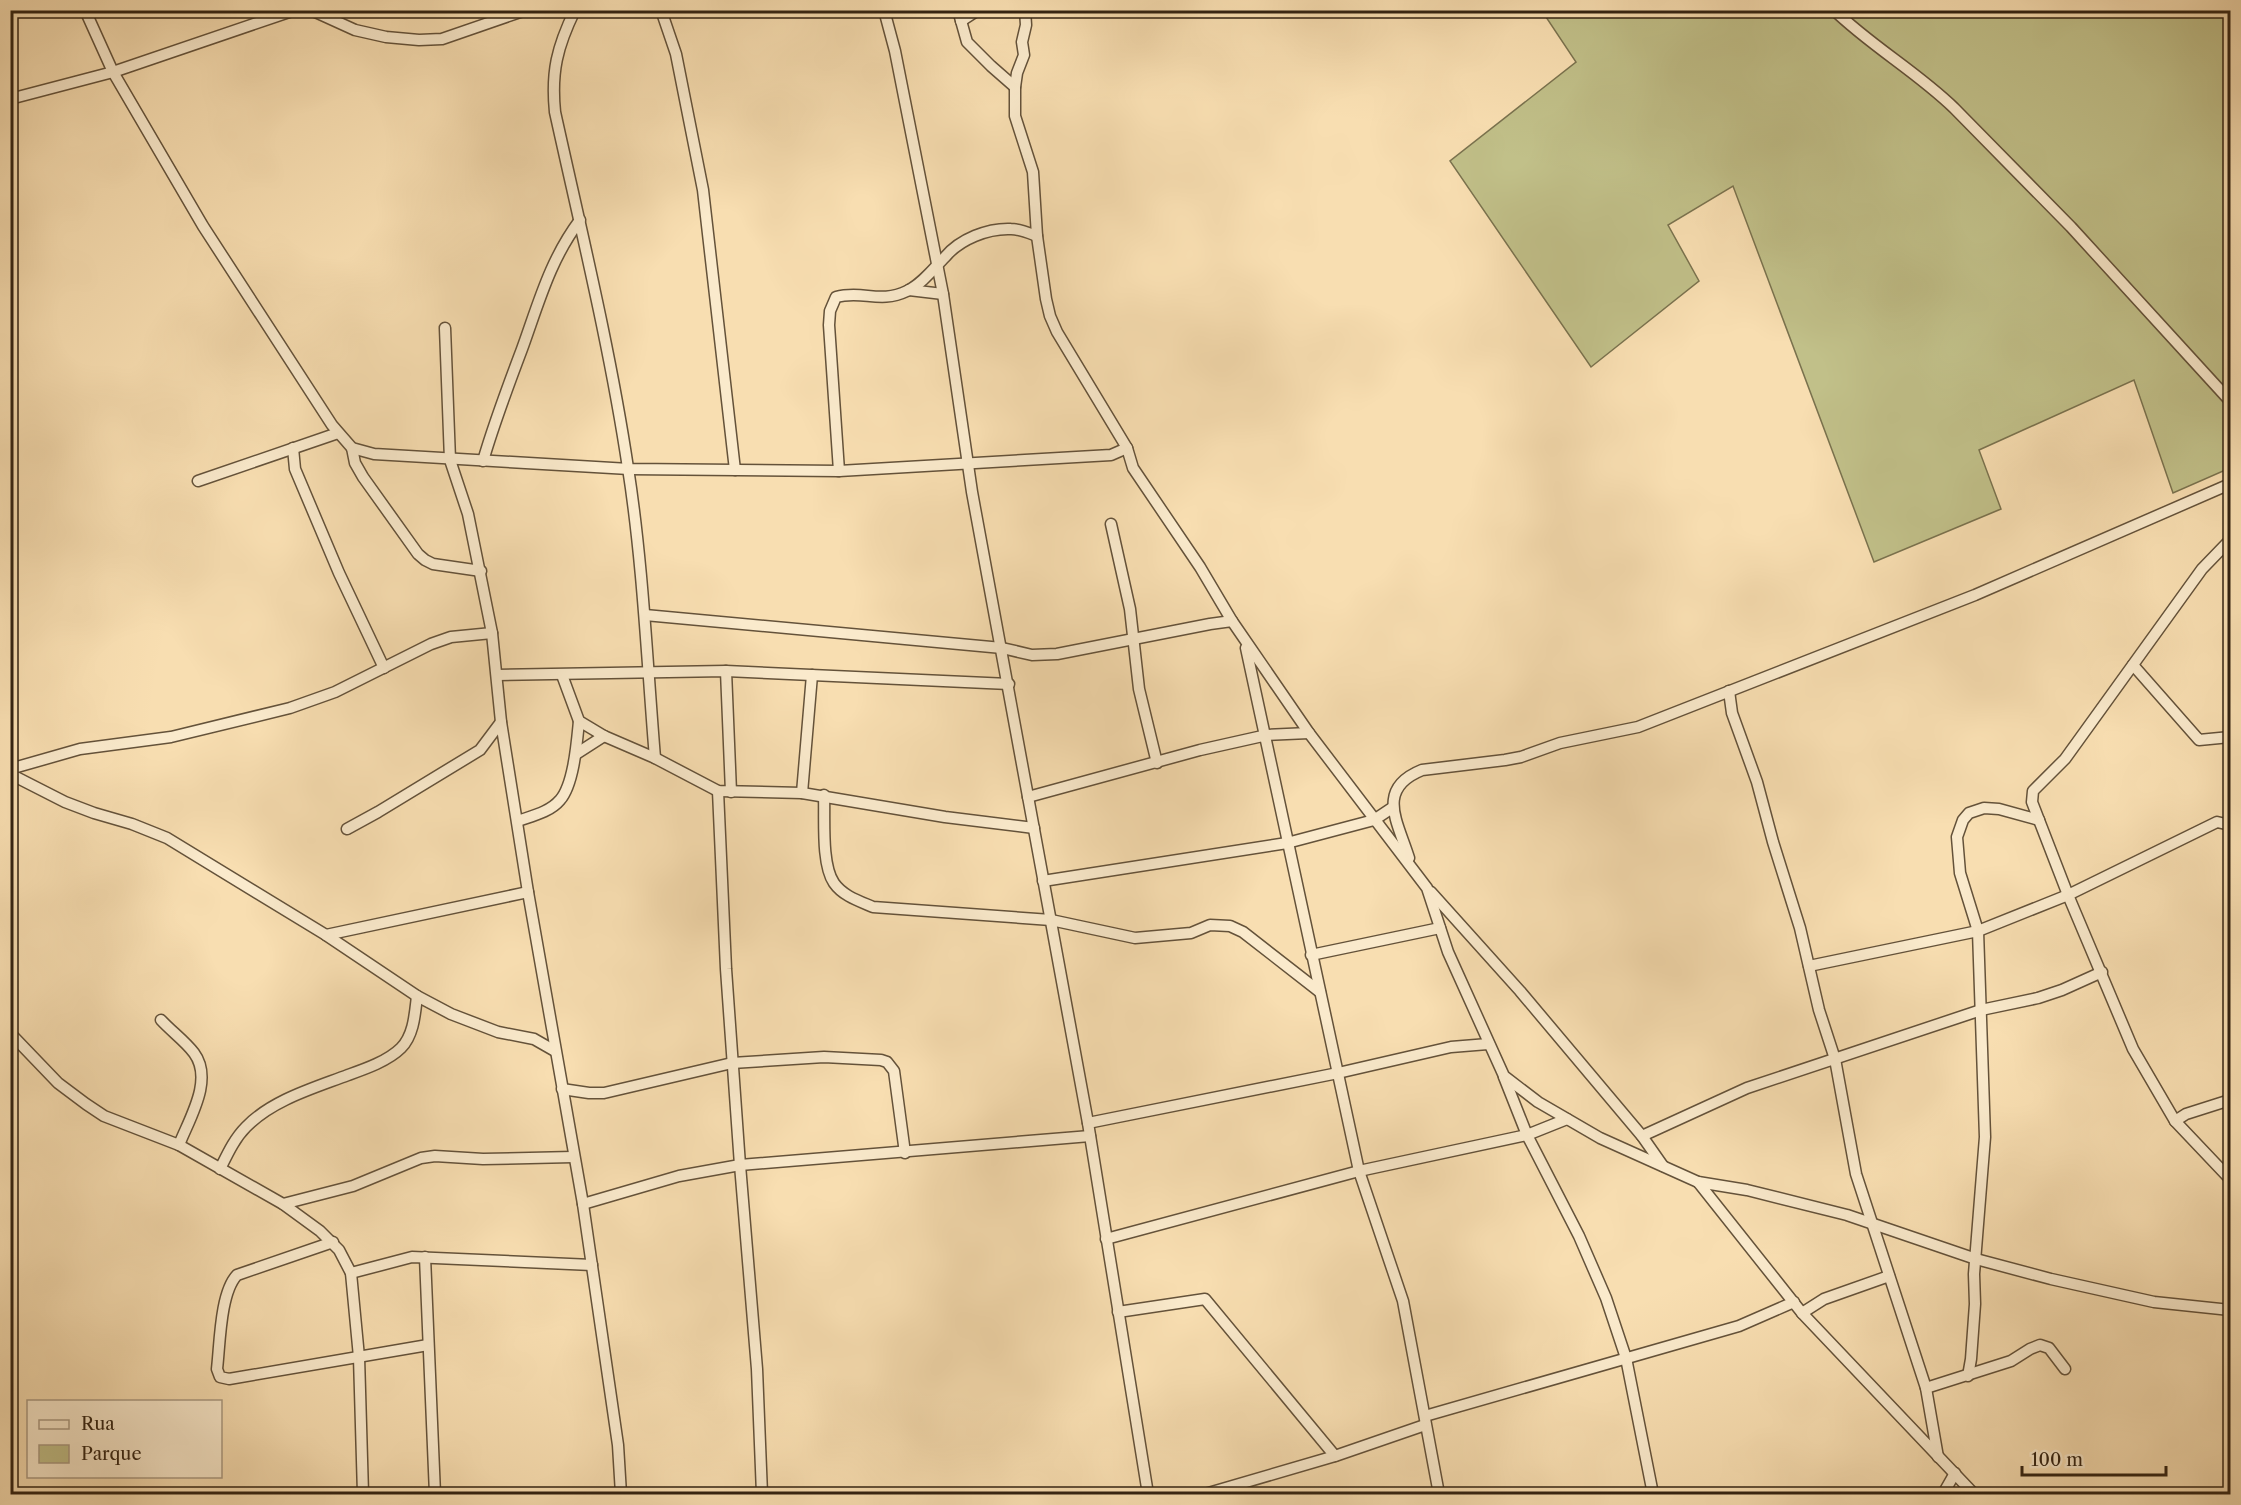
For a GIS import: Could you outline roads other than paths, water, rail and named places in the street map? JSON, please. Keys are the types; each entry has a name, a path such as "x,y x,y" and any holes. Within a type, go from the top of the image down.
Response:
{"street":[{"path":"85,10 113,72 203,226 338,433 352,448 355,463 363,477 418,554 433,564 481,571"},
{"path":"10,99 113,72 295,10"},
{"path":"311,10 355,30 386,37 419,40 442,39 526,10"},
{"path":"575,10 561,38 552,86 555,112 591,267 629,469 645,615 655,758"},
{"path":"661,10 676,54 704,190 735,470"},
{"path":"884,10 895,51 943,294 968,464 1088,1123 1148,1494"},
{"path":"978,10 959,16 968,42 1015,87"},
{"path":"1025,10 1026,25 1022,42 1024,55 1017,73 1015,116 1033,172 1038,236 1050,316 1057,332 1127,448 1133,468 1200,567 1245,641 1309,734 1428,888 1520,991 1641,1136 1665,1169"},
{"path":"1834,10 1848,25 1935,89 2079,235 2230,400"},
{"path":"483,461 541,292 556,256 580,220"},
{"path":"839,471 829,325 832,303 836,297 848,294 887,298 909,290 952,250 973,236 989,231 1010,229 1038,236"},
{"path":"909,290 943,294"},
{"path":"445,328 450,460 468,514 492,633 501,722 528,892 583,1204 618,1445 621,1494"},
{"path":"198,481 338,433"},
{"path":"293,448 296,469 339,573 384,668"},
{"path":"352,448 374,454 450,460 629,469 839,471 1111,454 1127,448"},
{"path":"1111,454 1133,468"},
{"path":"1411,864 1392,808 1396,792 1409,776 1422,770 1521,757 1560,743 1638,727 1975,595 2230,484"},
{"path":"1111,524 1130,609 1139,689 1157,763"},
{"path":"2230,540 2202,569 2065,759 2033,791 2032,802 2068,895 2133,1049 2175,1121 2230,1179"},
{"path":"645,615 1002,648 1032,655 1057,654 1232,621"},
{"path":"10,769 80,749 171,737 290,708 334,692 431,644 451,637 492,633"},
{"path":"1245,641 1359,1171 1403,1301 1439,1494"},
{"path":"2133,665 2199,740 2230,737"},
{"path":"497,675 726,671 1009,684"},
{"path":"726,671 730,792"},
{"path":"518,821 537,815 560,800 565,791 576,754 579,721 562,675"},
{"path":"802,793 812,675"},
{"path":"1729,690 1732,713 1757,782 1800,928 1819,1010 1835,1059 1856,1174 1926,1388 1938,1457"},
{"path":"1711,698 1732,713"},
{"path":"579,721 604,736 655,758 718,791 824,795 945,817 1034,828"},
{"path":"346,829 480,750 501,722"},
{"path":"1028,797 1200,750 1267,735 1309,734"},
{"path":"576,754 604,736"},
{"path":"10,774 65,802 167,838 326,935 417,996 485,1028 534,1039 555,1051"},
{"path":"718,791 732,1063 757,1369 762,1494"},
{"path":"824,795 827,861 834,882 849,897 873,908 1051,920 1135,938 1191,933 1210,925 1230,926 1243,932 1320,992"},
{"path":"1043,881 1287,843 1374,820 1392,808"},
{"path":"1968,1376 1985,1137 1978,930 1959,873 1957,837 1963,820 1969,813 1984,808 1999,809 2039,820"},
{"path":"1809,966 1978,930 2068,895 2217,822 2230,825"},
{"path":"1428,888 1440,928 1464,990 1504,1076 1527,1135 1597,1277 1626,1358 1653,1494"},
{"path":"326,935 528,892"},
{"path":"1311,955 1440,928"},
{"path":"1641,1136 1747,1088 1981,1010 2038,998 2102,972"},
{"path":"220,1170 240,1134 248,1125 272,1108 316,1087 364,1069 402,1048 412,1030 417,996"},
{"path":"161,1020 194,1053 200,1065 202,1080 179,1145"},
{"path":"534,1039 550,1020"},
{"path":"10,1033 58,1083 104,1116 179,1145 283,1204 333,1242 351,1273 359,1358 363,1494"},
{"path":"1088,1123 1451,1047 1488,1044"},
{"path":"562,1089 604,1093 732,1063 824,1057 881,1060 894,1071 905,1153"},
{"path":"1504,1076 1538,1102 1600,1138 1698,1182 1748,1190 1847,1215 1976,1259 2051,1280 2154,1302 2209,1310 2230,1310"},
{"path":"2175,1121 2186,1114 2230,1100"},
{"path":"2164,1103 2186,1114"},
{"path":"1106,1239 1359,1171 1527,1135 1567,1119"},
{"path":"583,1204 679,1176 740,1165 1090,1136"},
{"path":"283,1204 353,1186 421,1158 435,1156 483,1159 573,1157"},
{"path":"1698,1182 1802,1312 1974,1494"},
{"path":"333,1242 237,1275 231,1281 225,1302 218,1374 220,1377 229,1379 428,1345"},
{"path":"351,1273 412,1257 591,1265"},
{"path":"425,1257 435,1494"},
{"path":"1802,1312 1824,1299 1889,1276"},
{"path":"1118,1312 1204,1299 1335,1456"},
{"path":"1204,1494 1335,1456 1425,1420 1739,1326 1794,1302"},
{"path":"1926,1388 1984,1371 2011,1361 2030,1349 2040,1346 2049,1348 2065,1368"},
{"path":"1971,1359 1984,1371"},
{"path":"1941,1494 1955,1473"}]}
